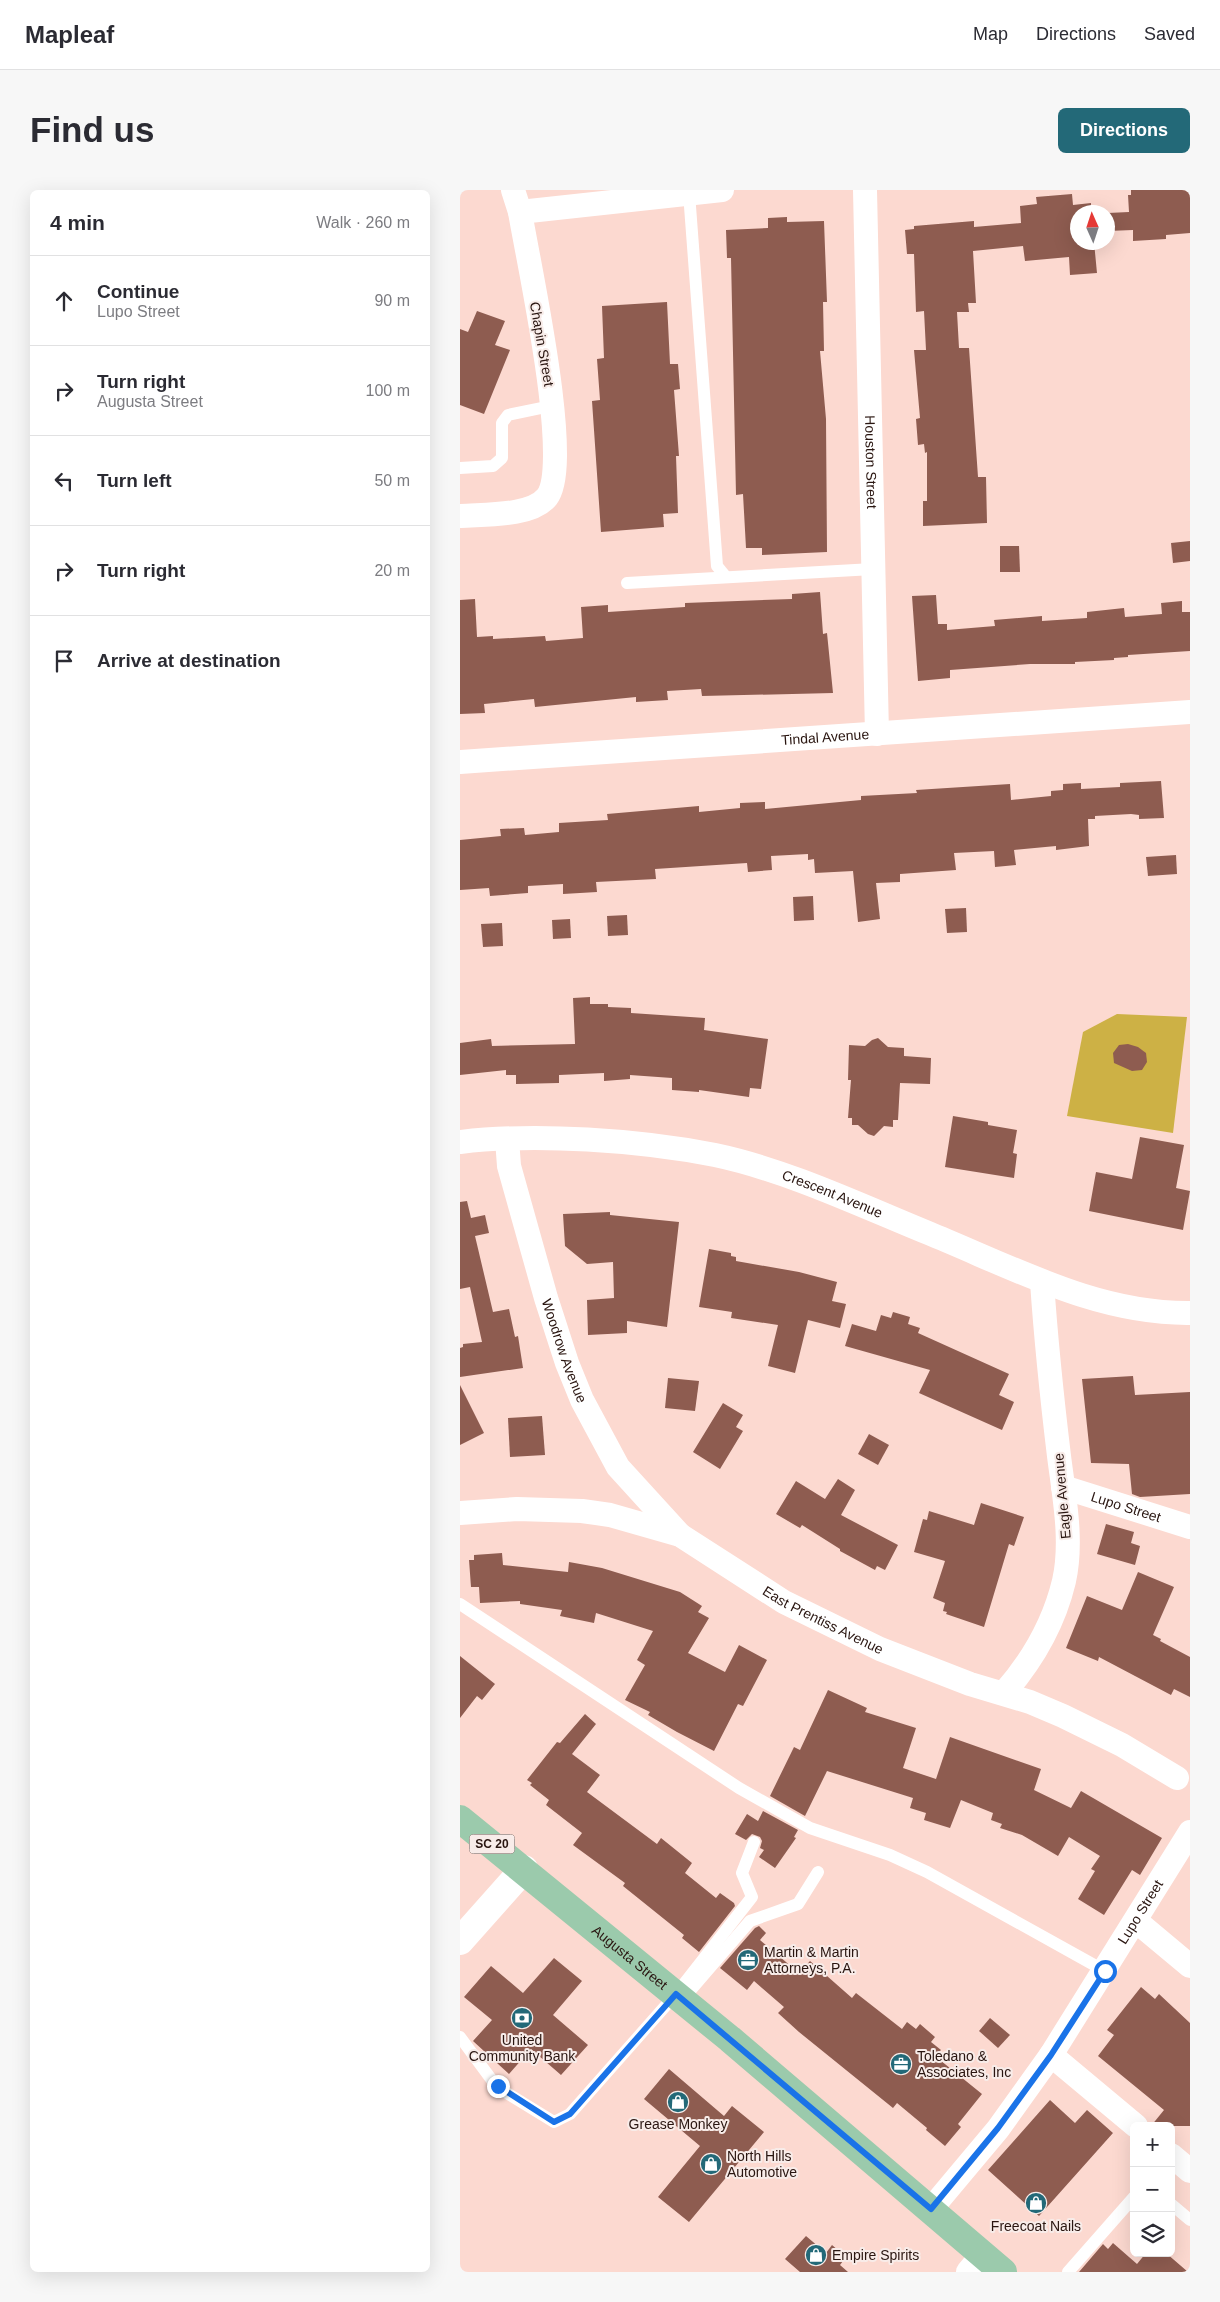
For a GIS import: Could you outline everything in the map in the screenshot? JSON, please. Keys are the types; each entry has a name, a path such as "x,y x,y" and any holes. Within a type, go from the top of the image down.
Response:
{"main road":[{"name":"Augusta Street","path":"460,1819 524,1869 679,1997 931,2209 975,2263 1003,2272"},
{"name":"SC 20","path":"460,1941 524,1869"}],"street":[{"path":"516,201 690,194 722,190"},
{"name":"Houston Street","path":"865,190 877,734"},
{"name":"Chapin Street","path":"460,516 515,512 532,508 545,499 551,489 554,475 552,406 516,201"},
{"name":"Tindal Avenue","path":"460,762 1190,712"},
{"name":"Crescent Avenue","path":"460,1142 506,1139 648,1145 716,1156 782,1175 1042,1282 1126,1307 1169,1313 1190,1313"},
{"name":"Woodrow Avenue","path":"506,1139 509,1166 543,1289 567,1363 582,1400 618,1467 680,1535"},
{"name":"Eagle Avenue","path":"1004,1694 1025,1668 1050,1622 1064,1580 1067,1554 1062,1487 1046,1343 1042,1282"},
{"name":"Lupo Street","path":"1062,1487 1190,1526"},
{"name":"East Prentiss Avenue","path":"460,1513 517,1509 582,1511 610,1515 680,1535 784,1602 880,1649 970,1684 1004,1694 1062,1716 1122,1745 1177,1778"},
{"name":"Lupo Street","path":"931,2209 998,2128 1051,2055 1190,1832"},
{"path":"1136,1921 1190,1966"},
{"path":"1051,2055 1131,2122"},
{"path":"1175,2158 1190,2171"}],"lane":[{"path":"690,194 717,566 726,577"},
{"path":"460,468 493,466 502,458 502,423 508,415 552,406"},
{"path":"627,583 873,569"},
{"path":"460,1604 746,1792 810,1828 890,1855 927,1872 1105,1971"},
{"path":"679,1997 752,1897 742,1873 754,1842"},
{"path":"460,2037 498,2086 554,2122 570,2114 750,1921 798,1904 818,1872"},
{"path":"1068,2272 1130,2202"},
{"path":"1175,2207 1190,2220"}],"shaded area":[{"path":"1117,1014 1187,1017 1173,1133 1067,1116 1083,1032"}],"building":[{"path":"1131,190 1190,190 1190,233 1166,235 1166,239 1133,241 1133,230 1115,231 1115,213 1129,212 1128,195 1131,195"},
{"path":"1072,194 1073,205 1070,205 1070,250 1095,250 1097,273 1070,275 1069,257 1025,261 1023,246 973,251 976,303 968,303 969,312 957,312 959,348 969,348 978,477 986,477 987,523 923,526 923,501 927,501 927,452 925,453 924,444 918,445 916,419 920,418 914,350 926,350 924,311 916,312 914,254 907,254 905,230 914,229 914,226 974,221 974,227 1021,223 1020,206 1037,204 1036,197"},
{"path":"1091,203 1091,205 1073,205"},
{"path":"787,217 787,222 824,221 827,302 823,302 824,351 820,351 826,419 827,552 762,555 762,548 746,548 743,494 736,495 731,258 727,258 726,230 768,228 768,218"},
{"path":"667,302 670,364 678,364 680,389 674,390 679,456 676,456 678,513 663,514 664,527 601,532 592,401 600,400 597,359 604,358 602,306"},
{"path":"477,311 505,321 495,345 510,350 484,414 460,405 460,329 468,332"},
{"path":"1190,541 1190,561 1173,563 1171,543"},
{"path":"1000,546 1019,546 1020,572 1000,572"},
{"path":"820,592 823,634 827,633 833,693 702,696 701,689 667,691 668,700 636,702 636,697 535,707 534,699 484,704 485,713 460,714 460,600 475,599 477,637 493,636 493,639 545,636 546,641 583,638 581,607 608,605 608,612 685,607 685,603 792,599 792,594"},
{"path":"936,595 938,624 947,624 947,630 995,626 994,620 1042,616 1042,621 1087,618 1087,612 1124,608 1125,617 1162,614 1161,603 1182,601 1182,612 1190,612 1190,651 1128,655 1128,657 1114,658 1114,660 1075,662 1075,664 1030,664 950,670 950,678 918,681 912,596"},
{"path":"1161,781 1164,818 1139,819 1139,815 1131,814 1095,816 1095,819 1088,819 1089,846 1056,850 1056,846 1014,850 1016,865 995,867 994,851 954,853 956,870 900,874 900,882 876,883 880,919 858,922 853,871 815,873 814,859 808,860 808,854 771,856 772,870 748,872 747,863 655,869 656,879 596,882 597,892 563,894 563,884 528,886 528,893 490,896 489,888 460,890 460,840 501,836 500,829 524,828 525,835 559,832 559,823 608,820 607,814 699,806 699,812 740,808 740,803 765,802 765,809 861,800 861,796 917,793 916,790 1010,784 1011,800 1051,796 1051,791 1063,790 1063,784 1081,783 1081,789 1120,787 1120,783"},
{"path":"1176,855 1177,874 1148,876 1146,857"},
{"path":"813,896 814,920 794,921 793,897"},
{"path":"966,908 967,932 947,933 945,909"},
{"path":"627,915 628,935 608,936 607,916"},
{"path":"570,919 571,938 553,939 552,920"},
{"path":"502,923 503,946 483,947 481,924"},
{"path":"590,997 590,1004 608,1004 608,1007 631,1008 631,1013 705,1018 704,1030 768,1039 761,1089 750,1088 749,1097 699,1090 699,1092 672,1090 672,1078 630,1075 630,1079 604,1081 604,1073 559,1075 559,1083 516,1084 516,1075 506,1075 506,1070 460,1075 460,1043 491,1039 492,1046 575,1044 573,998"},
{"path":"878,1038 888,1047 904,1048 904,1056 931,1058 930,1084 900,1083 898,1120 893,1120 893,1127 884,1126 874,1136 868,1134 858,1125 852,1125 852,1118 848,1118 851,1080 848,1080 849,1045 865,1046"},
{"path":"1128,1044 1138,1047 1146,1053 1147,1062 1142,1070 1132,1071 1114,1063 1113,1053 1119,1045"},
{"path":"953,1116 988,1122 988,1125 1017,1130 1013,1153 1017,1154 1014,1178 945,1167"},
{"path":"1140,1137 1184,1145 1176,1188 1190,1191 1183,1230 1089,1211 1096,1172 1132,1179"},
{"path":"467,1201 471,1218 485,1215 489,1233 475,1236 493,1312 509,1309 515,1337 518,1336 523,1368 460,1377 460,1348 463,1347 463,1344 482,1342 470,1287 460,1289 460,1202"},
{"path":"610,1212 610,1215 679,1222 667,1327 627,1321 627,1333 588,1335 587,1300 614,1298 613,1262 587,1264 565,1246 563,1214"},
{"path":"709,1249 731,1253 731,1256 736,1257 736,1261 799,1272 837,1282 832,1301 846,1304 840,1328 808,1320 795,1373 768,1366 778,1325 731,1318 732,1312 699,1307"},
{"path":"893,1312 910,1317 908,1324 920,1328 918,1333 1009,1374 999,1395 1014,1402 1002,1430 919,1393 930,1370 845,1346 852,1324 876,1331 881,1315 891,1318"},
{"path":"1133,1376 1135,1395 1190,1392 1190,1494 1140,1497 1132,1494 1129,1464 1091,1463 1082,1379"},
{"path":"668,1378 699,1381 695,1411 665,1408"},
{"path":"460,1385 484,1433 460,1445"},
{"path":"723,1403 743,1415 736,1427 743,1431 720,1469 693,1452"},
{"path":"542,1416 545,1455 510,1457 508,1418"},
{"path":"869,1434 889,1445 878,1465 858,1454"},
{"path":"838,1479 855,1490 841,1515 898,1545 885,1570 877,1566 875,1570 840,1551 840,1549 802,1525 800,1528 776,1514 796,1481 825,1499"},
{"path":"981,1503 1024,1517 1014,1546 1009,1544 984,1627 946,1614 947,1612 943,1611 945,1603 933,1598 945,1561 914,1552 923,1519 927,1520 929,1511 974,1525"},
{"path":"1106,1524 1134,1532 1131,1543 1140,1546 1135,1565 1097,1554"},
{"path":"502,1553 503,1565 568,1572 569,1562 602,1568 680,1592 702,1606 698,1612 709,1618 688,1653 725,1672 739,1645 767,1660 743,1706 738,1704 714,1751 648,1715 650,1712 625,1700 645,1665 637,1660 653,1631 596,1613 594,1623 560,1616 562,1610 520,1604 520,1601 480,1603 479,1587 471,1587 469,1560 474,1560 474,1555"},
{"path":"1138,1572 1174,1587 1153,1635 1161,1639 1160,1641 1190,1657 1190,1697 1174,1689 1171,1695 1099,1657 1098,1661 1066,1648 1087,1596 1122,1610"},
{"path":"460,1656 495,1684 482,1700 477,1696 460,1718"},
{"path":"828,1690 867,1708 865,1712 916,1728 903,1768 936,1779 950,1737 1041,1769 1034,1790 1071,1808 1081,1791 1162,1838 1140,1875 1132,1870 1104,1915 1078,1899 1095,1871 1091,1869 1100,1856 1069,1837 1058,1856 1022,1835 1000,1828 1002,1824 991,1820 993,1813 961,1800 950,1828 924,1820 926,1813 910,1808 913,1798 827,1771 805,1816 770,1796 794,1747 800,1750"},
{"path":"585,1714 596,1724 572,1754 600,1775 587,1792 657,1844 661,1838 692,1863 685,1873 716,1898 720,1893 734,1903 735,1906 699,1952 682,1938 684,1935 623,1886 625,1883 573,1845 582,1833 546,1805 549,1800 530,1785 532,1783 527,1780 557,1742 560,1743"},
{"path":"763,1811 798,1830 794,1837 796,1838 775,1868 759,1857 764,1850 760,1848 762,1841 760,1837 752,1834 746,1840 735,1834 747,1814 758,1821"},
{"path":"759,1926 766,1933 760,1940 799,1973 810,1961 852,1998 856,1993 902,2029 907,2022 916,2029 920,2024 935,2037 931,2042 941,2050 935,2056 982,2094 958,2124 961,2127 945,2146 897,2103 893,2108 799,2032 778,2013 784,2007 754,1981 747,1990 720,1968 755,1928"},
{"name":"United Community Bank","path":"554,1958 582,1981 553,2015 588,2045 561,2075 531,2049 509,2074 473,2041 492,2020 464,1997 491,1966 523,1993"},
{"path":"1141,1987 1155,1999 1159,1994 1190,2023 1190,2126 1175,2126 1175,2122 1154,2122 1164,2110 1098,2056 1114,2035 1107,2030"},
{"path":"990,2018 1010,2035 998,2048 979,2031"},
{"name":"North Hills Automotive","path":"669,2069 724,2116 732,2106 764,2132 689,2222 658,2197 700,2146 644,2099"},
{"path":"1050,2100 1075,2123 1087,2110 1113,2133 1039,2216 988,2170"},
{"name":"Empire Spirits","path":"806,2236 826,2253 832,2245 846,2257 840,2265 848,2272 800,2272 785,2259"},
{"path":"1113,2243 1137,2264 1143,2257 1171,2257 1188,2272 1079,2272 1103,2244 1108,2249"}],"place":[{"name":"Martin & Martin Attorneys, P.A.","path":"748,1960"},
{"name":"United Community Bank","path":"522,2018"},
{"name":"Toledano & Associates, Inc","path":"901,2064"},
{"name":"Grease Monkey","path":"678,2102"},
{"name":"North Hills Automotive","path":"711,2164"},
{"name":"Freecoat Nails","path":"1036,2203"},
{"name":"Empire Spirits","path":"816,2255"}],"route":[{"path":"498,2086 554,2122 570,2114 676,1994 931,2209 998,2128 1051,2055 1105,1971"}]}
